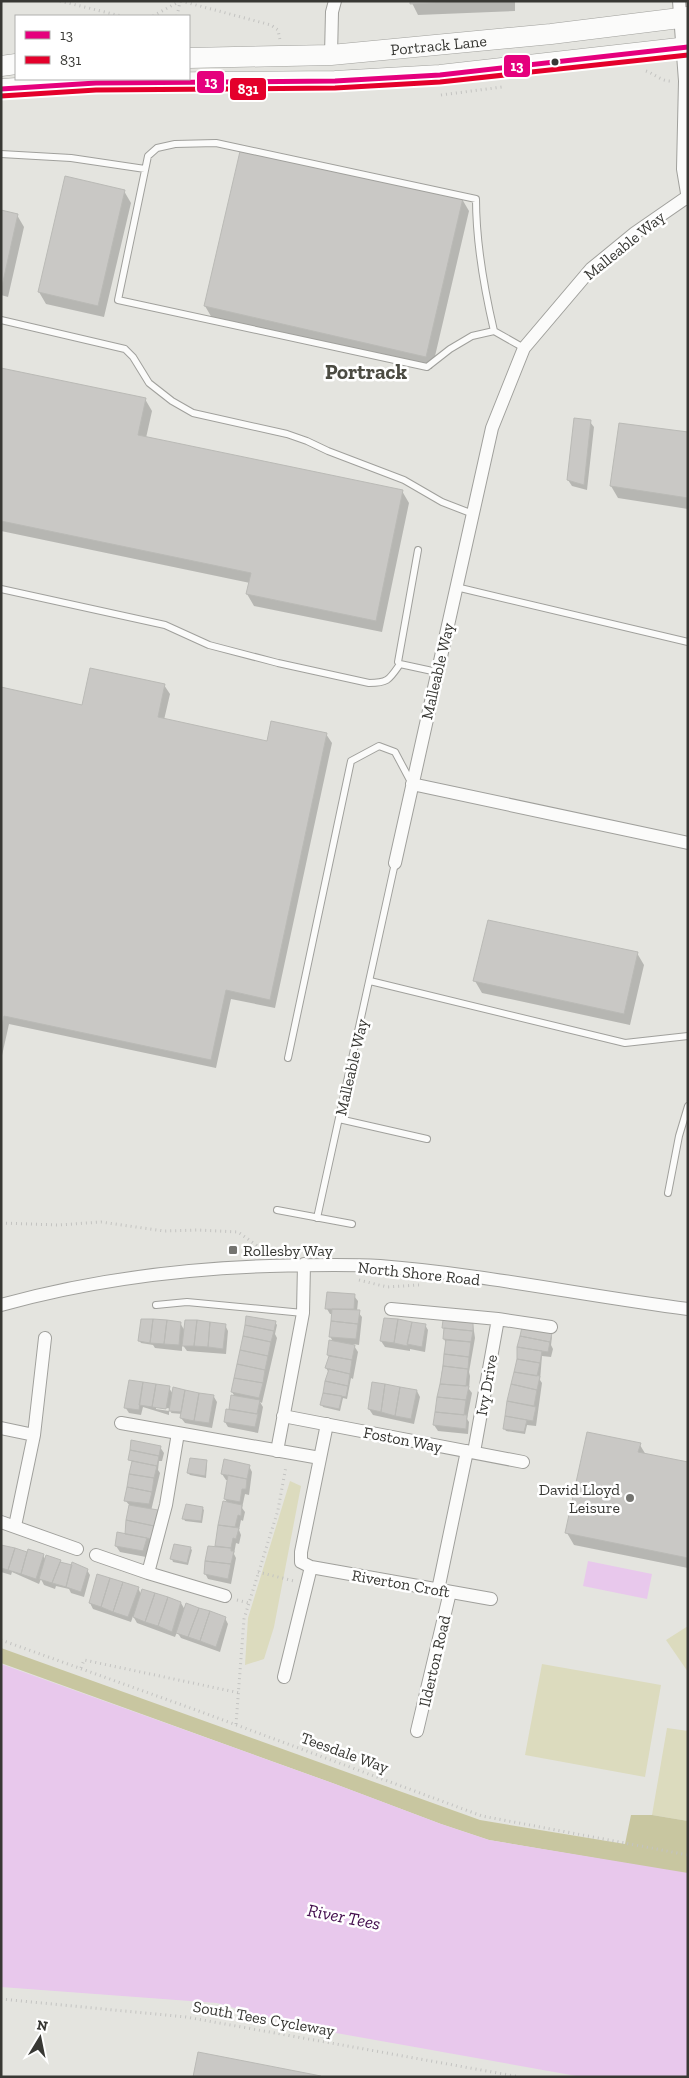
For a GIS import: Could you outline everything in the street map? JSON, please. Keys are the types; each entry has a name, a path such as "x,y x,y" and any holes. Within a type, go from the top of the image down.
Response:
{"main road":[{"name":"Portrack Lane","path":"190,58 331,55 522,37 683,12"},
{"name":"Portrack Lane","path":"1,89 96,83 335,81 440,75 685,48"},
{"path":"1,66 15,64"}],"street":[{"path":"331,55 332,12 335,1"},
{"path":"683,12 685,48 683,170 687,198"},
{"name":"Malleable Way","path":"395,863 492,428 524,348 591,269 635,234 687,198"},
{"path":"412,784 688,842"},
{"path":"283,1452 283,1416 303,1312 304,1264"},
{"name":"North Shore Road","path":"1,1305 81,1285 132,1276 177,1271 304,1264 379,1266 454,1274 688,1310"},
{"path":"391,1309 498,1319 551,1327"},
{"name":"Ivy Drive","path":"470,1452 498,1319"},
{"path":"14,1526 34,1435 45,1338"},
{"name":"Foston Way","path":"283,1416 523,1462"},
{"path":"122,1423 320,1458"},
{"path":"284,1677 312,1567 301,1562 301,1552 327,1424"},
{"path":"1,1428 34,1435"},
{"path":"148,1573 166,1505 178,1433"},
{"name":"Ilderton Road","path":"417,1731 470,1452"},
{"path":"1,1522 77,1549"},
{"path":"96,1555 225,1596"},
{"name":"Riverton Croft","path":"312,1567 490,1599"}],"lane":[{"path":"494,331 484,287 476,219 476,199 216,143 175,144 157,148 148,156 118,300 427,367 450,349 472,336 494,331 524,348"},
{"path":"1,154 71,158 145,169"},
{"path":"1,320 125,349 133,357 149,382 172,401 193,413 287,434 307,441 328,452 404,480 442,502 473,514"},
{"path":"1,589 166,625 209,644 278,663 369,683 382,683 390,679 400,664 398,655 418,550"},
{"path":"456,587 688,642"},
{"path":"400,664 437,672"},
{"path":"288,1058 351,761 379,746 396,752 412,784"},
{"name":"Malleable Way","path":"317,1218 395,863"},
{"path":"370,981 625,1043 688,1036"},
{"path":"668,1193 679,1136 688,1106"},
{"path":"339,1119 427,1139"},
{"path":"277,1210 352,1224"},
{"path":"156,1305 187,1302 303,1312"}],"path":[{"path":"60,1 117,15"},
{"path":"177,15 181,1"},
{"path":"155,15 181,1 271,25 278,30 280,43"},
{"path":"1,1223 59,1225 102,1222 164,1231 238,1232 269,1255 276,1266"},
{"path":"357,1280 387,1287 423,1285"},
{"path":"236,1724 240,1693 244,1619 278,1510 283,1452"},
{"path":"258,1572 307,1584"},
{"name":"Teesdale Way","path":"1,1640 236,1724 482,1816 688,1855"},
{"path":"80,1668 84,1660 240,1693"},
{"name":"South Tees Cycleway","path":"1,1999 186,2018 520,2077"}],"green space":[{"path":"290,1481 301,1486 274,1627 264,1659 245,1665 248,1618"},
{"path":"688,1626 688,1672 666,1640"},
{"path":"542,1664 661,1685 645,1777 525,1755"},
{"path":"667,1728 688,1731 688,1821 652,1815"}],"shaded area":[{"path":"1,1648 480,1820 625,1844 631,1815 652,1815 688,1821 688,1874 489,1840 1,1663"}],"water":[{"path":"588,1561 652,1574 647,1599 583,1586"},
{"name":"River Tees","path":"1,1664 489,1840 688,1873 688,2077 582,2077 297,2026 217,2003 1,1987"}],"building":[{"path":"410,1 469,1 410,4"},
{"path":"241,147 463,198 426,357 204,306"},
{"path":"65,176 125,190 98,306 38,292"},
{"path":"1,210 18,214 2,286 1,285"},
{"path":"1,368 146,398 138,435 403,490 376,621 246,594 251,573 1,521"},
{"path":"574,418 591,420 584,485 567,480"},
{"path":"619,423 688,432 688,498 610,486"},
{"path":"90,668 165,684 158,717 267,741 271,721 327,733 270,1000 226,990 211,1060 4,1016 1,1029 1,687 82,705"},
{"path":"488,920 638,952 624,1014 473,981"},
{"path":"327,1292 355,1294 354,1309 325,1309"},
{"path":"332,1309 360,1310 358,1324 331,1321"},
{"path":"246,1316 276,1321 274,1331 245,1325"},
{"path":"384,1318 398,1319 394,1343 380,1341"},
{"path":"141,1319 153,1319 150,1343 138,1341"},
{"path":"153,1319 167,1320 164,1344 150,1343"},
{"path":"398,1319 412,1322 407,1346 394,1343"},
{"path":"167,1320 181,1322 179,1345 164,1344"},
{"path":"185,1320 197,1320 194,1346 182,1346"},
{"path":"197,1320 210,1322 208,1347 194,1346"},
{"path":"443,1320 473,1323 473,1331 442,1328"},
{"path":"331,1321 358,1324 356,1339 329,1337"},
{"path":"210,1322 226,1324 223,1349 208,1347"},
{"path":"412,1322 426,1324 422,1347 407,1344"},
{"path":"245,1325 274,1331 271,1342 243,1336"},
{"path":"522,1327 552,1333 550,1342 520,1336"},
{"path":"444,1328 473,1331 471,1342 443,1339"},
{"path":"243,1336 271,1342 268,1356 240,1350"},
{"path":"520,1336 550,1342 548,1352 517,1347"},
{"path":"329,1340 355,1345 352,1360 327,1355"},
{"path":"446,1340 471,1342 469,1357 444,1354"},
{"path":"517,1347 542,1351 540,1363 517,1359"},
{"path":"240,1350 268,1356 265,1370 237,1364"},
{"path":"444,1354 469,1357 468,1369 443,1366"},
{"path":"329,1356 352,1360 350,1374 325,1368"},
{"path":"517,1359 540,1363 537,1376 514,1372"},
{"path":"237,1364 265,1370 263,1383 234,1378"},
{"path":"443,1366 468,1369 466,1386 440,1384"},
{"path":"329,1369 350,1374 348,1386 325,1381"},
{"path":"514,1372 540,1376 537,1390 511,1384"},
{"path":"234,1378 263,1383 259,1398 231,1392"},
{"path":"129,1380 143,1382 139,1410 124,1408"},
{"path":"325,1381 348,1386 346,1397 323,1393"},
{"path":"143,1382 156,1384 152,1407 139,1405"},
{"path":"372,1382 385,1384 381,1412 368,1409"},
{"path":"156,1384 170,1386 166,1409 152,1407"},
{"path":"385,1384 400,1387 395,1416 381,1412"},
{"path":"440,1384 469,1386 466,1400 437,1397"},
{"path":"511,1384 537,1390 534,1406 507,1401"},
{"path":"173,1387 185,1390 181,1412 169,1411"},
{"path":"400,1387 417,1390 411,1419 395,1416"},
{"path":"185,1390 199,1393 194,1421 180,1418"},
{"path":"199,1393 214,1395 209,1423 194,1421"},
{"path":"323,1393 342,1396 339,1409 320,1405"},
{"path":"231,1395 260,1400 257,1414 229,1409"},
{"path":"437,1397 466,1400 464,1415 435,1412"},
{"path":"507,1401 536,1407 533,1421 505,1416"},
{"path":"226,1409 258,1414 255,1427 224,1422"},
{"path":"435,1412 467,1415 466,1429 433,1425"},
{"path":"505,1416 527,1420 524,1432 503,1429"},
{"name":"David Lloyd Leisure","path":"587,1432 641,1443 638,1452 688,1462 688,1558 565,1533"},
{"path":"131,1440 161,1446 159,1456 130,1450"},
{"path":"130,1450 159,1456 157,1466 128,1460"},
{"path":"190,1458 207,1460 205,1476 187,1473"},
{"path":"224,1459 250,1465 247,1479 221,1474"},
{"path":"132,1461 157,1466 154,1478 129,1474"},
{"path":"129,1474 154,1478 152,1492 127,1487"},
{"path":"228,1475 247,1479 246,1489 242,1489 240,1502 224,1499"},
{"path":"127,1487 152,1492 149,1504 124,1501"},
{"path":"223,1501 242,1505 241,1516 238,1515 235,1527 218,1525"},
{"path":"186,1504 203,1507 201,1521 182,1519"},
{"path":"129,1505 158,1510 154,1526 126,1520"},
{"path":"126,1520 154,1526 152,1539 125,1534"},
{"path":"218,1525 239,1528 236,1539 233,1538 231,1548 215,1546"},
{"path":"117,1532 147,1538 143,1551 115,1546"},
{"path":"174,1544 191,1547 187,1563 170,1559"},
{"path":"1,1545 15,1548 8,1570 1,1568"},
{"path":"208,1546 231,1548 231,1551 234,1551 231,1564 205,1561"},
{"path":"15,1548 27,1552 21,1574 8,1570"},
{"path":"28,1549 44,1554 36,1579 21,1574"},
{"path":"46,1555 61,1560 52,1583 39,1579"},
{"path":"205,1561 231,1564 228,1579 204,1574"},
{"path":"60,1562 72,1565 66,1587 52,1583"},
{"path":"72,1562 88,1569 81,1592 66,1587"},
{"path":"97,1574 110,1578 101,1607 89,1603"},
{"path":"110,1578 123,1582 113,1612 101,1607"},
{"path":"123,1582 139,1587 128,1617 113,1612"},
{"path":"142,1589 155,1593 145,1622 133,1617"},
{"path":"155,1593 168,1597 158,1626 145,1622"},
{"path":"168,1597 181,1602 172,1632 158,1626"},
{"path":"186,1603 199,1608 188,1637 176,1633"},
{"path":"199,1608 210,1611 200,1641 188,1637"},
{"path":"210,1611 226,1617 216,1647 200,1641"},
{"path":"198,2052 321,2076 321,2077 193,2077"}],"transit line":[{"name":"13","path":"1,89 96,83 335,81 440,75 688,47"},
{"name":"831","path":"1,96 96,90 335,88 440,82 688,55"}],"place":[{"name":"Rollesby Way","path":"233,1250"},
{"name":"David Lloyd Leisure","path":"630,1498"}],"district":[{"name":"Portrack","path":"366,372"}]}
